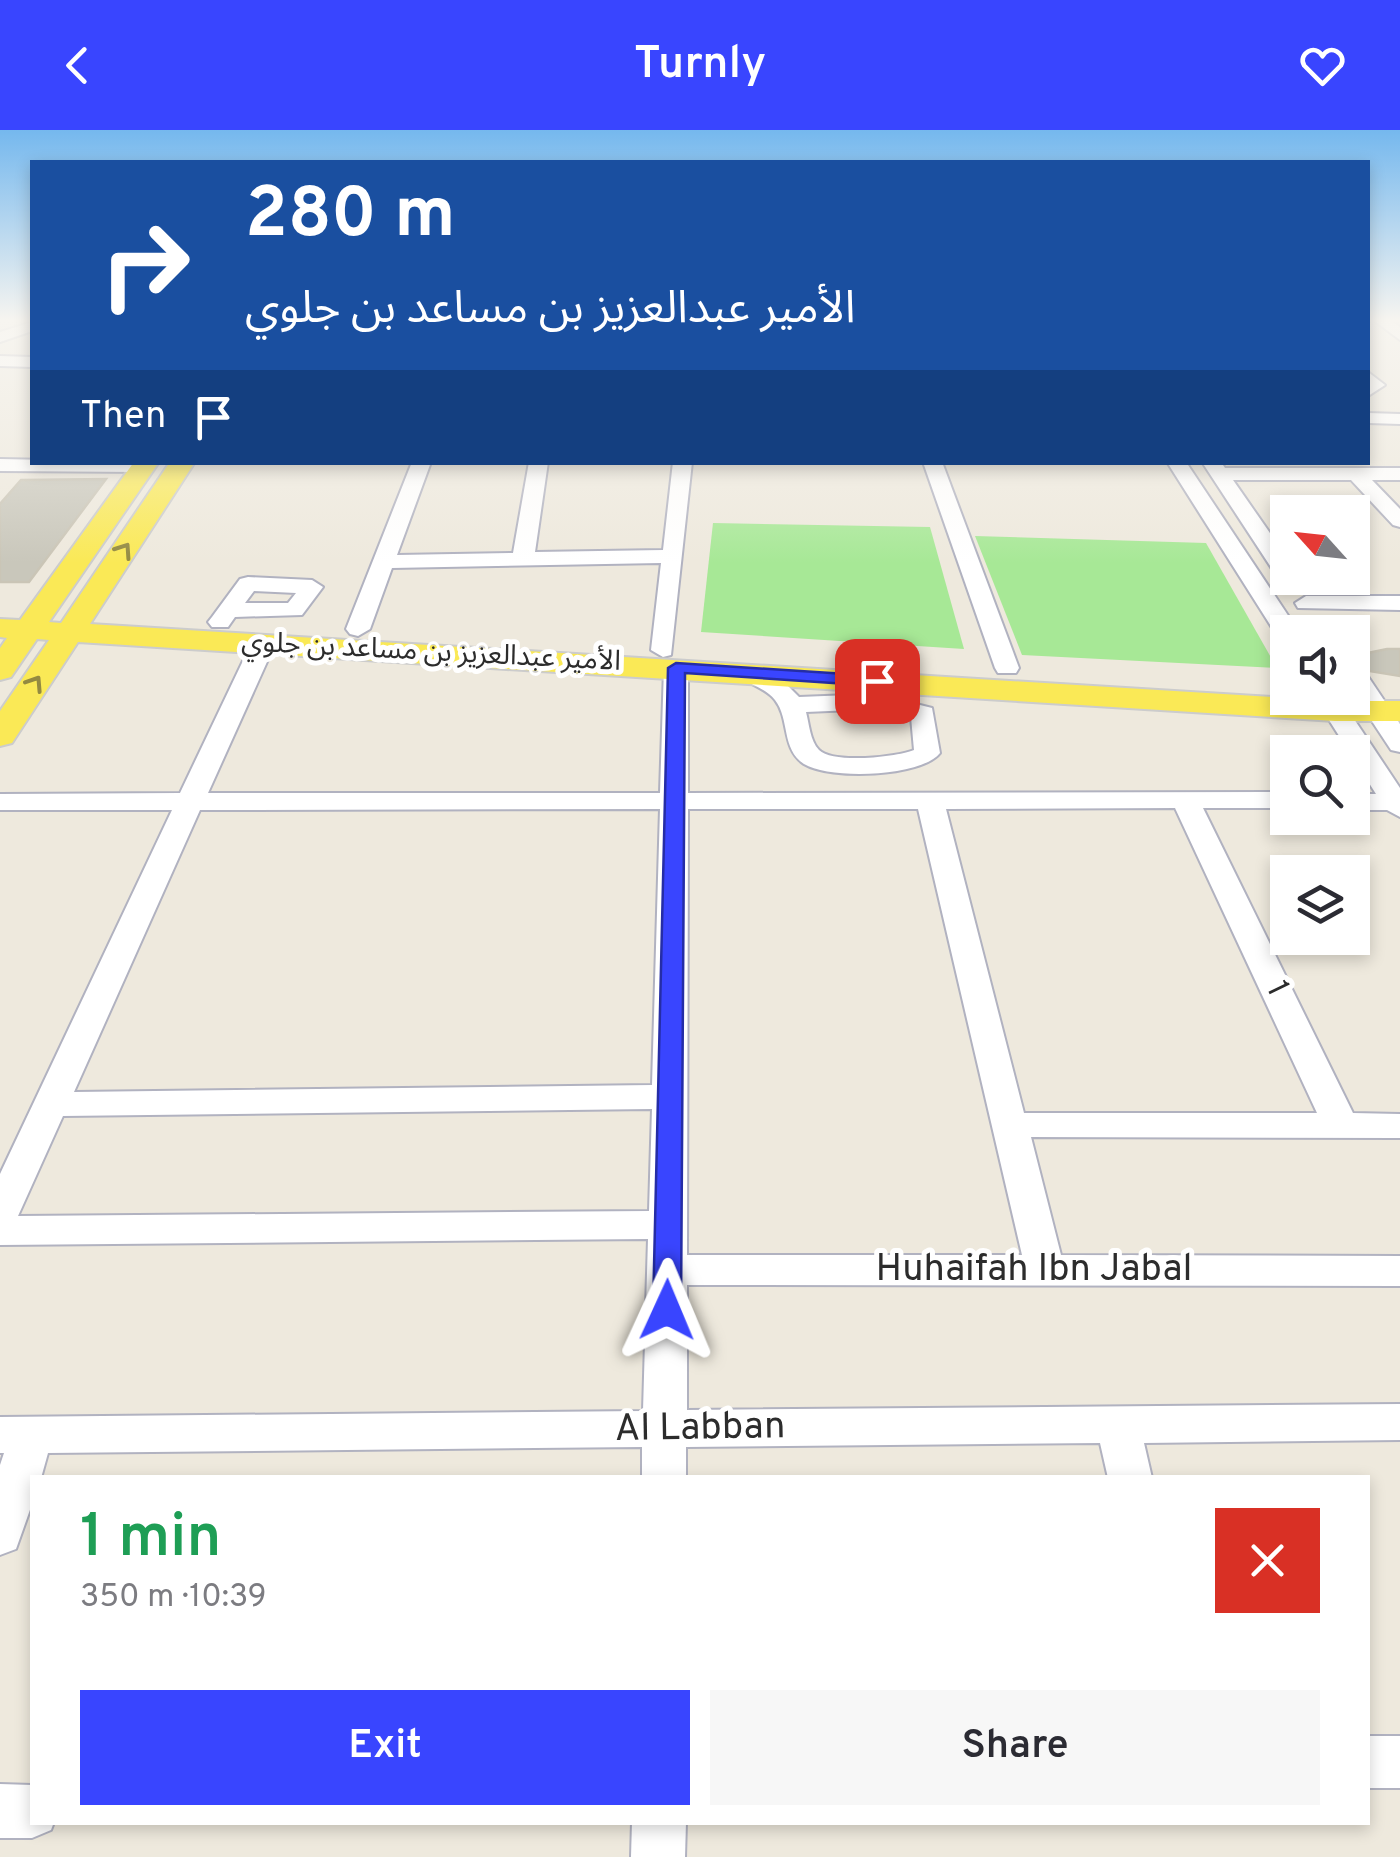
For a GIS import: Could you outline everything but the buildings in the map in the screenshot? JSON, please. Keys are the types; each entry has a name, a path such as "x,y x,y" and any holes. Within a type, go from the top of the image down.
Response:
{"main road":[{"path":"0,670 21,624 58,590 144,465"},
{"path":"0,736 181,465"},
{"name":"الأمير عبدالعزيز بن مساعد بن جلوي","path":"0,612 21,624 225,616 670,659 899,692 1270,695"},
{"name":"الأمير عبدالعزيز بن مساعد بن جلوي","path":"74,623 263,644 1007,668 1270,685"}],"street":[{"path":"1370,408 1400,410"},
{"path":"1370,418 1400,419"},
{"path":"358,629 421,465"},
{"path":"523,560 539,465"},
{"path":"664,1475 675,800 671,556 683,465"},
{"path":"933,465 1007,668"},
{"path":"1178,465 1275,615"},
{"path":"1214,468 1400,474"},
{"path":"1214,468 1270,552"},
{"path":"1356,474 1400,521"},
{"path":"1206,510 1232,518 1242,515 1241,508"},
{"path":"1229,545 1230,538 1242,536 1264,543"},
{"path":"386,562 671,556"},
{"path":"1300,595 1314,615"},
{"path":"1306,603 1400,602"},
{"path":"0,1214 187,801 263,644"},
{"path":"749,673 784,693 806,754 814,760 837,765 922,758 928,747 923,713 899,692 791,705"},
{"path":"1370,704 1400,744"},
{"path":"1370,715 1398,806 1370,804"},
{"name":"1","path":"1184,798 1341,1126"},
{"path":"930,799 1045,1270"},
{"path":"0,802 1270,800"},
{"path":"50,1104 670,1097"},
{"path":"1010,1124 1400,1126"},
{"path":"0,1231 668,1226"},
{"name":"Huhaifah Ibn Jabal","path":"668,1270 1400,1271"},
{"name":"Al Labban","path":"16,1435 1400,1422"},
{"path":"1118,1425 1129,1475"},
{"path":"0,1534 16,1435"},
{"path":"1370,1762 1400,1762"},
{"path":"0,1811 30,1811"},
{"path":"658,1857 659,1825"}],"green space":[{"path":"713,523 930,527 964,649 701,632"},
{"path":"975,536 1206,543 1270,656 1270,668 1022,655"}],"route":[{"path":"667,1310 676,668 877,681"}]}
